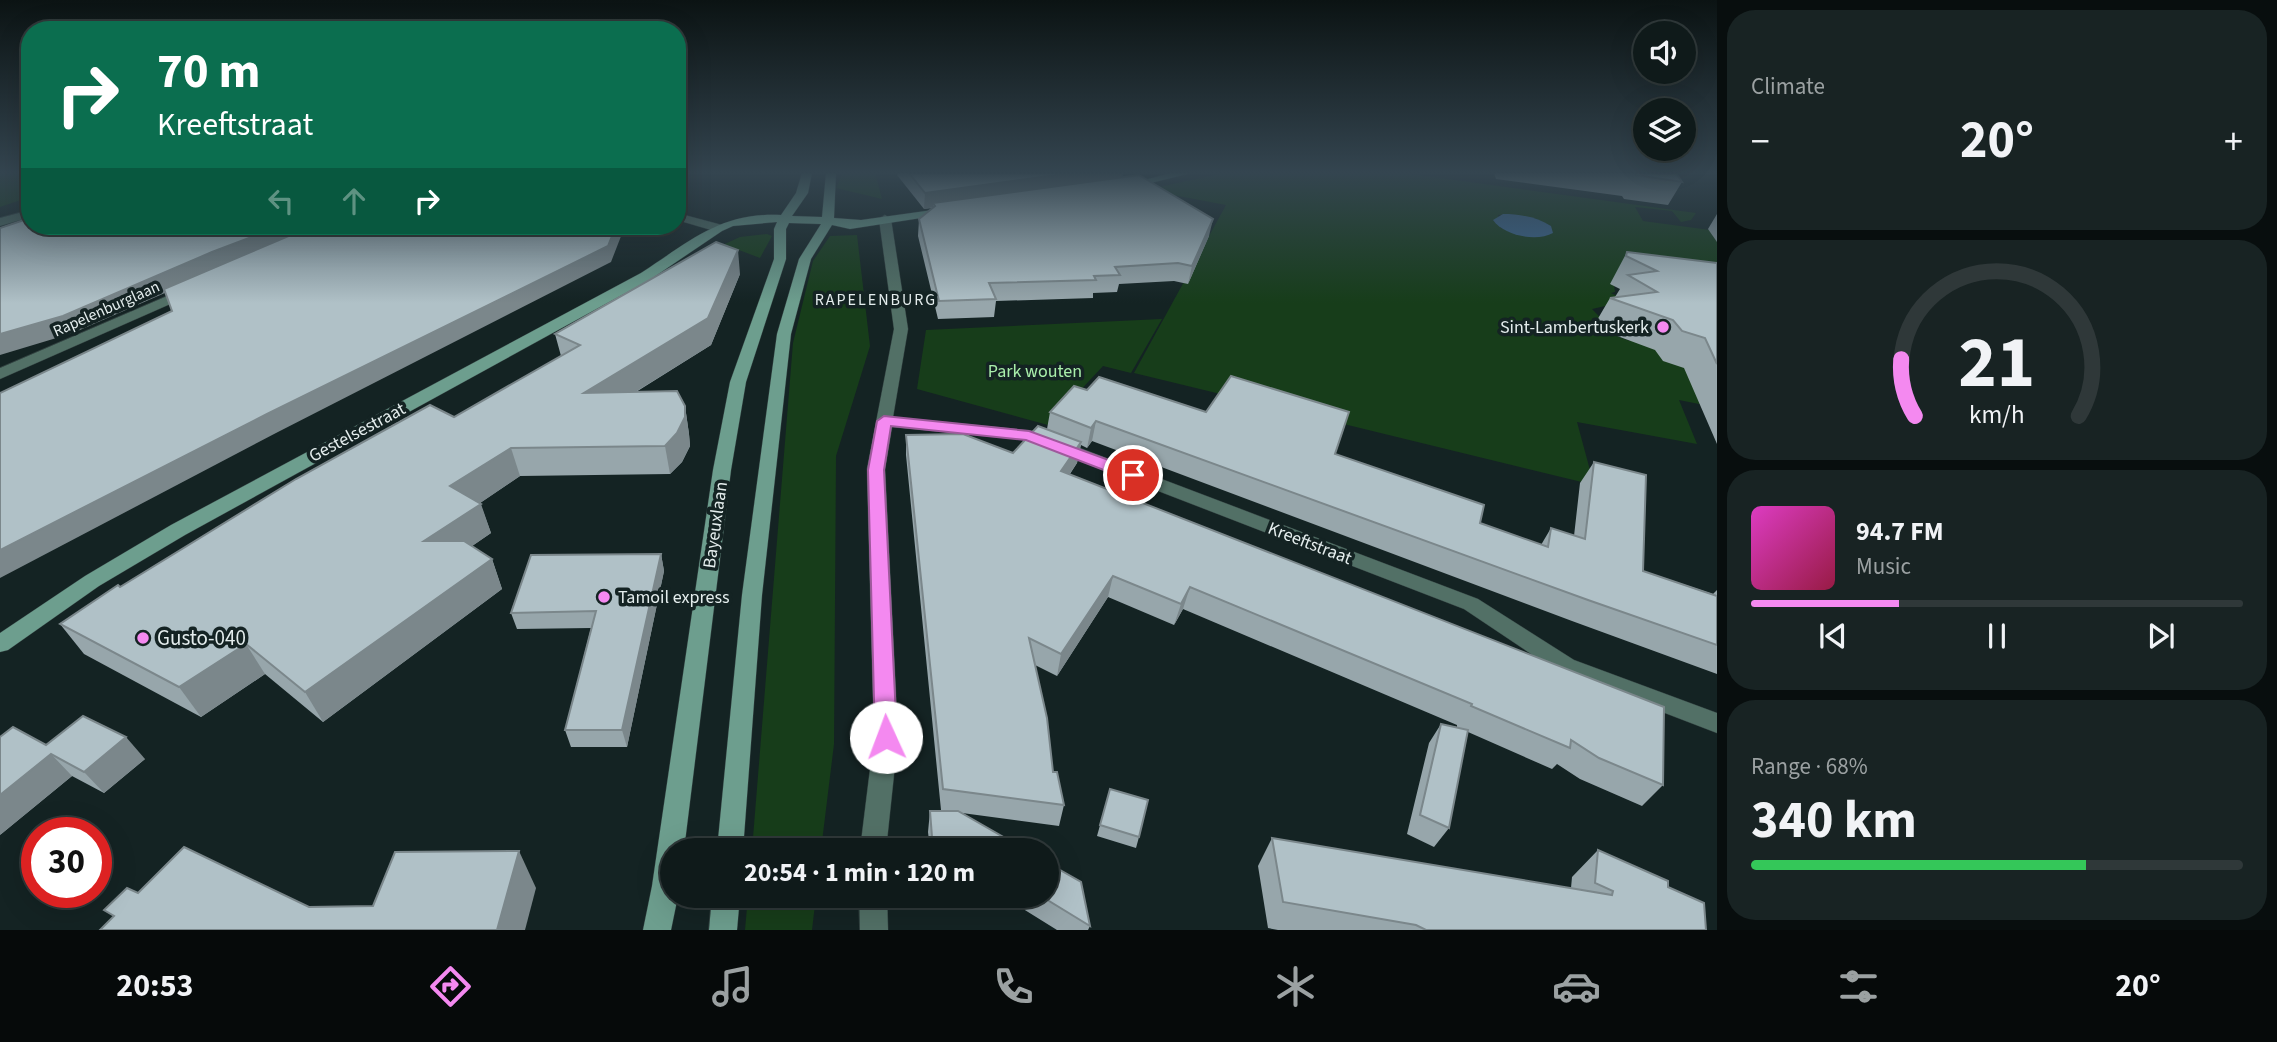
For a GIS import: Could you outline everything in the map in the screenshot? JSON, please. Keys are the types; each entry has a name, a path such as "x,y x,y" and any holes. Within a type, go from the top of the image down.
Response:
{"main road":[{"name":"Bayeuxlaan","path":"657,930 732,416 738,383 780,259 783,221 786,216"},
{"path":"731,838 752,595 784,334 805,259 827,223 828,216"},
{"path":"718,228 752,220 860,223 904,216"},
{"name":"Gestelsestraat","path":"0,644 92,581 178,530 646,276 718,228"},
{"path":"723,930 725,908"}],"street":[{"path":"0,222 19,216"},
{"path":"686,219 718,228"},
{"path":"874,838 886,737 876,470 901,329 885,219"},
{"name":"Rapelenburglaan","path":"0,374 201,285"},
{"name":"Kreeftstraat","path":"884,421 1029,435 1471,604 1566,666 1717,723"},
{"path":"873,908 874,930"}],"green space":[{"path":"1220,216 1498,216 1501,228 1524,235 1545,236 1551,226 1523,216 1640,216 1643,221 1710,230 1717,239 1717,276 1614,285 1615,292 1611,293 1627,301 1592,309 1619,337 1630,341 1634,336 1651,339 1667,360 1693,367 1709,406 1679,400 1697,444 1577,422 1594,485 1134,373"},
{"path":"1676,216 1694,216 1691,220 1681,222"},
{"path":"767,234 772,236 760,258 739,250 716,248 740,237"},
{"path":"857,235 870,346 836,456 834,744 822,838 753,838 793,343 813,261 830,236"},
{"name":"Park wouten","path":"1162,319 1131,373 1103,366 1048,425 917,389 926,330"},
{"path":"747,908 815,908 812,930 745,930"}],"water":[{"path":"1499,216 1527,216 1551,226 1553,233 1538,237 1521,236 1498,226 1493,220"}],"building":[{"path":"922,216 1209,216 1213,219 1192,266 1178,263 1115,267 1120,275 1094,276 1096,280 989,283 996,299 939,301 919,219"},
{"path":"21,221 21,235 257,235 63,316 0,334 0,228"},
{"path":"291,235 612,235 608,246 267,414 0,550 0,393 172,311 164,289"},
{"path":"716,242 738,250 708,318 584,393 677,391 685,406 685,417 677,433 665,446 511,448 450,486 481,504 424,541 464,541 492,559 305,692 246,644 179,687 60,624 118,585 120,587 296,479 430,405 454,417 580,345 555,334"},
{"path":"1627,252 1717,263 1717,364 1705,338 1682,331 1673,320 1610,298 1657,292 1628,275 1657,271 1626,256"},
{"path":"1231,376 1349,412 1335,454 1484,505 1480,523 1548,547 1551,528 1585,539 1594,462 1646,475 1643,571 1717,596 1717,645 1096,421 1091,428 1050,412 1074,386 1087,390 1099,377 1206,412"},
{"path":"1038,426 1081,442 1061,471 1664,707 1663,785 1599,758 1571,740 1570,748 1471,706 1472,704 1190,587 1181,604 1113,576 1061,654 1029,638 1047,718 1053,772 1057,772 1064,805 943,789 906,435 963,434 1013,453"},
{"path":"661,554 622,730 565,730 596,611 511,613 531,555"},
{"path":"83,716 126,737 84,772 51,754 0,795 0,737 13,727 46,745"},
{"path":"1441,724 1468,730 1449,828 1420,815"},
{"path":"1110,789 1148,800 1139,837 1100,825"},
{"path":"930,811 958,811 1005,838 932,838"},
{"path":"1272,838 1612,895 1613,891 1595,883 1598,850 1668,881 1668,887 1704,903 1706,930 1426,930 1416,925 1283,902"},
{"path":"184,847 309,907 373,906 395,852 519,851 497,930 100,930 114,916 104,910 112,908 112,902 127,888 138,893"},
{"path":"1059,869 1081,882 1090,926 1059,907"}],"place":[{"name":"Sint-Lambertuskerk","path":"1663,327"},
{"name":"Tamoil express","path":"604,597"},
{"name":"Gusto-040","path":"143,638"}],"district":[{"name":"RAPELENBURG","path":"876,299"}],"route":[{"path":"886,737 876,470 884,421 1029,435 1133,475"}]}
